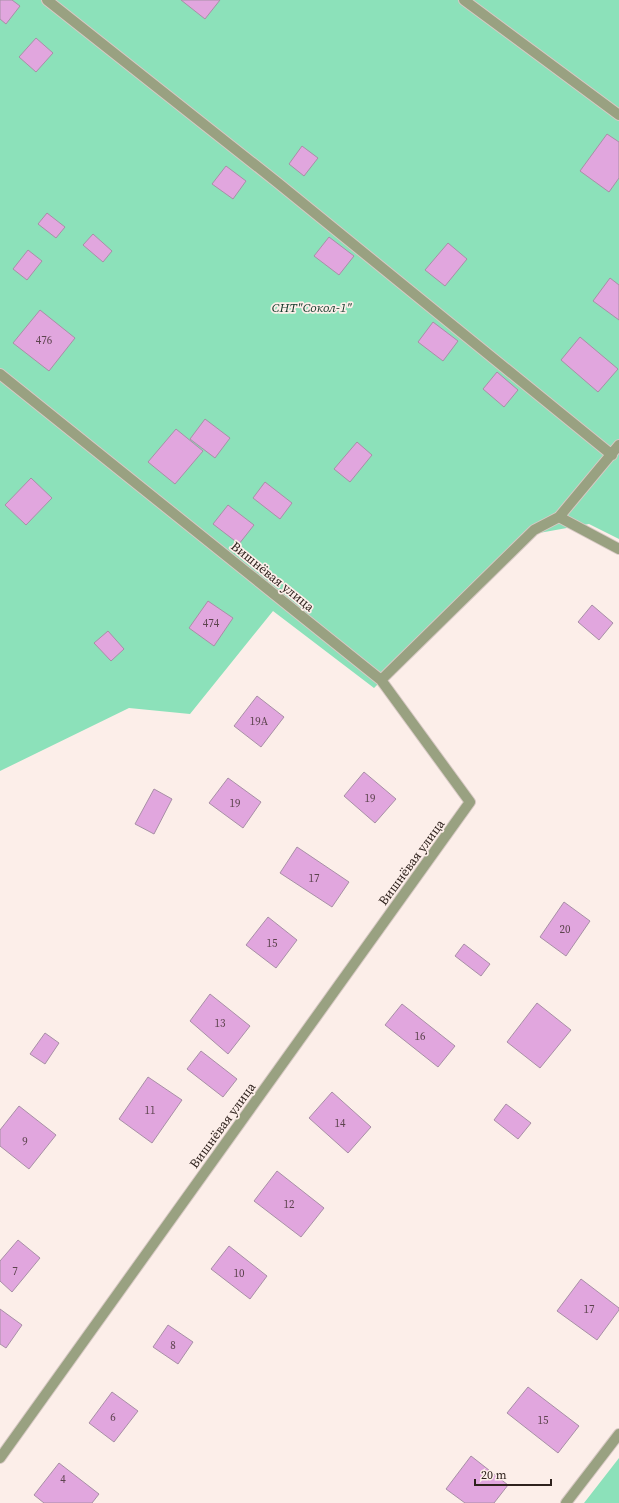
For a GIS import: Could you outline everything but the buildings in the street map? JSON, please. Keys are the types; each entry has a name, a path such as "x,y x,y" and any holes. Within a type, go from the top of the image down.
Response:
{"street":[{"path":"47,0 278,183 612,455"},
{"path":"464,0 619,115"},
{"name":"Вишнёвая улица","path":"0,374 381,680 470,802 0,1458"},
{"path":"381,680 534,530 559,517 619,445"},
{"path":"559,517 619,549"},
{"path":"566,1503 619,1434"}],"green space":[{"name":"СНТ\"Сокол-1\"","path":"0,0 619,0 619,539 589,524 528,535 374,688 273,611 190,714 129,708 0,771"},
{"path":"619,1458 619,1503 584,1503"}]}
